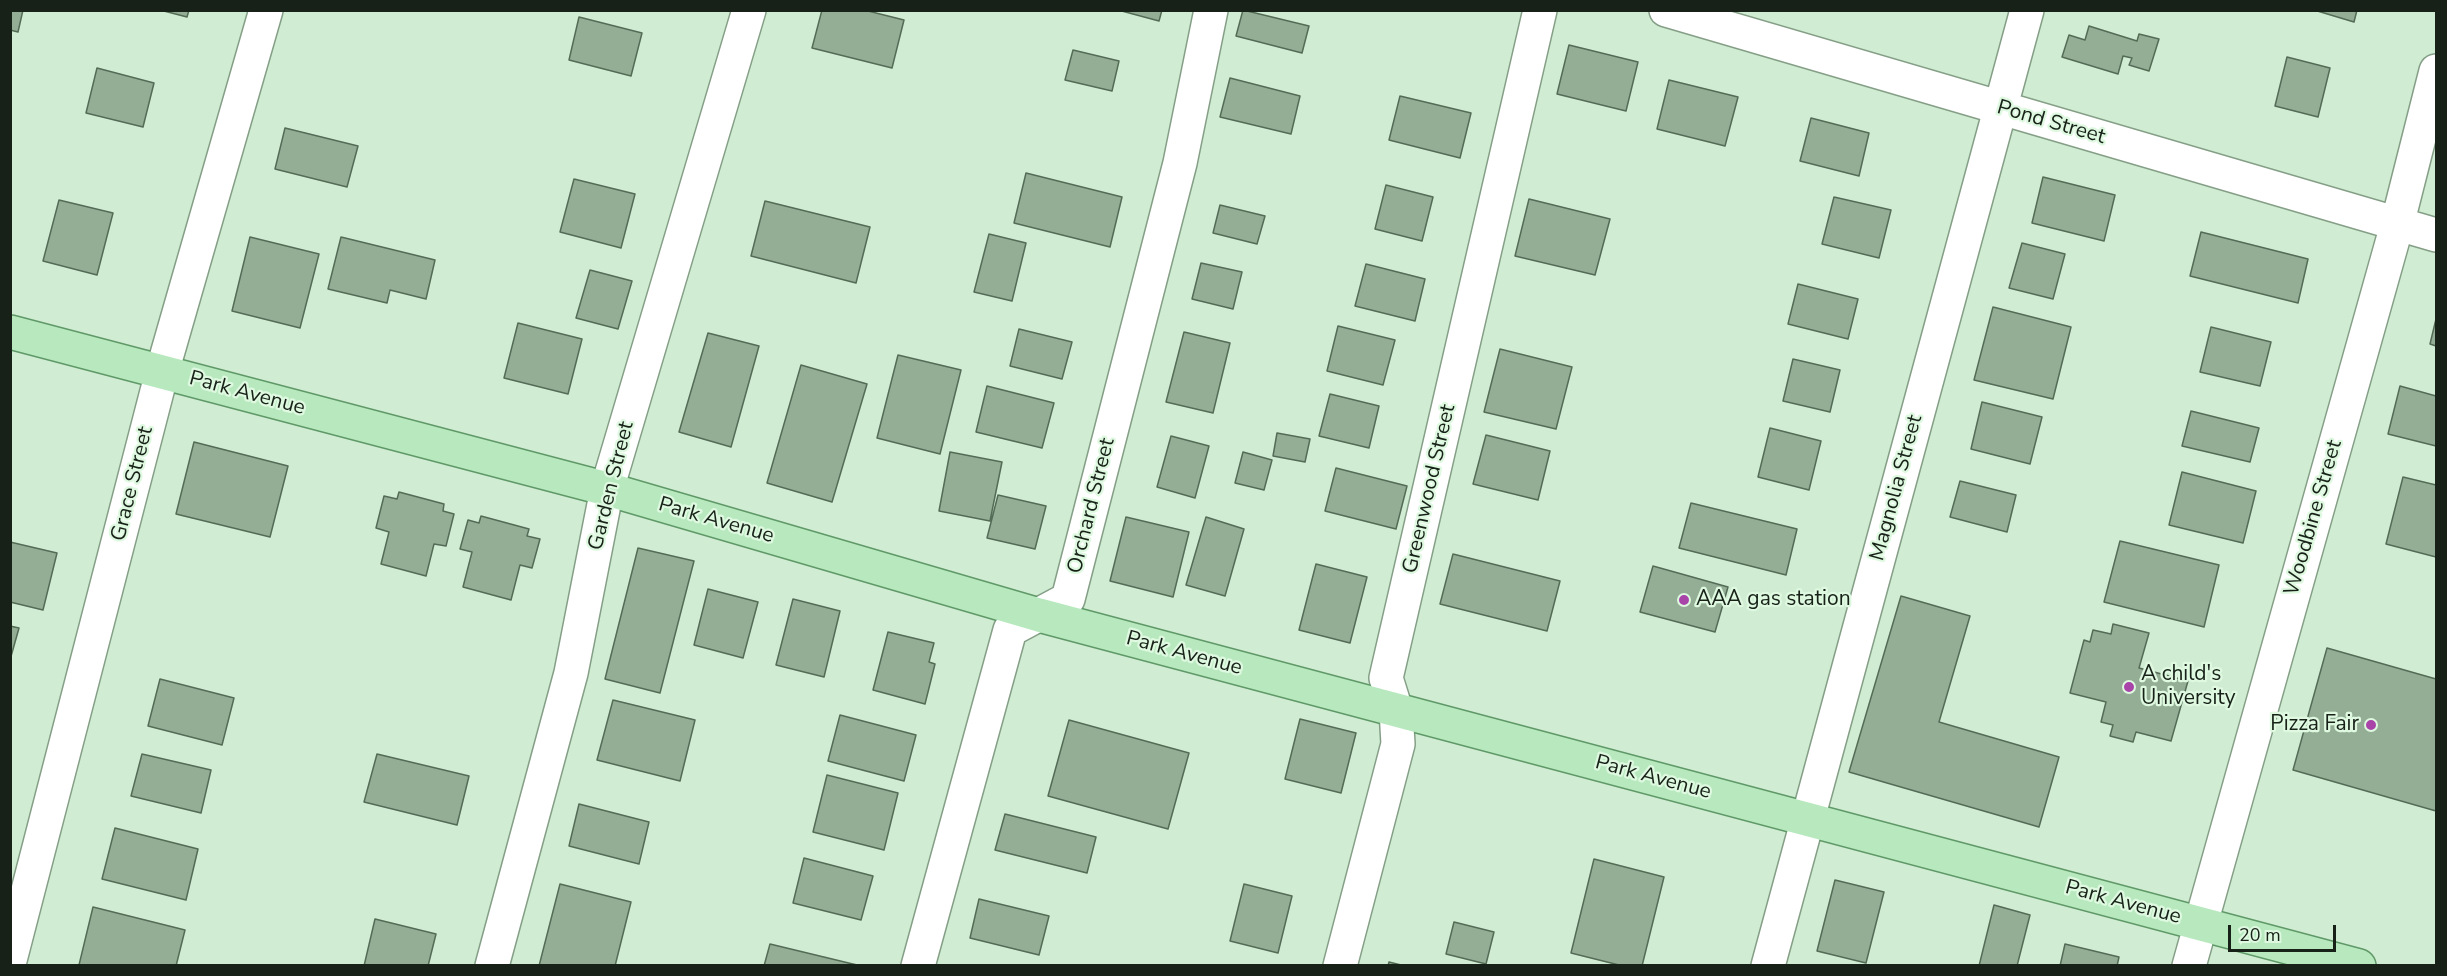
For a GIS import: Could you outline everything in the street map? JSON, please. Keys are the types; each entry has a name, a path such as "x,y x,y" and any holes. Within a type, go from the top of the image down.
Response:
{"main road":[{"name":"Park Avenue","path":"10,332 608,489 1039,615 2359,966"}],"street":[{"name":"Grace Street","path":"10,960 162,372 266,10"},
{"name":"Garden Street","path":"492,966 571,672 608,489 749,10"},
{"name":"Orchard Street","path":"918,966 1010,630 1068,599 1180,163 1211,10"},
{"name":"Greenwood Street","path":"1340,966 1398,744 1396,710 1386,678 1540,10"},
{"name":"Pond Street","path":"1666,10 2436,235"},
{"name":"Magnolia Street","path":"1768,966 2027,10"},
{"name":"Woodbine Street","path":"2188,966 2397,225 2436,71"}],"building":[{"path":"10,10 23,10 18,32 10,30"},
{"path":"160,10 189,10 187,17"},
{"path":"822,10 864,10 904,20 892,68 812,48"},
{"path":"1118,10 1162,10 1159,21"},
{"path":"1243,10 1309,26 1302,53 1236,36"},
{"path":"2314,10 2357,10 2354,22"},
{"path":"579,17 642,33 631,76 569,60"},
{"path":"2089,26 2137,41 2139,34 2159,39 2149,71 2129,65 2132,58 2123,56 2118,74 2062,57 2069,35 2085,40"},
{"path":"1569,45 1638,62 1626,111 1557,94"},
{"path":"1073,50 1119,61 1112,91 1065,80"},
{"path":"2287,57 2330,68 2318,117 2275,106"},
{"path":"97,68 154,83 143,127 86,113"},
{"path":"1230,78 1300,96 1291,134 1220,117"},
{"path":"1669,80 1738,97 1725,146 1657,129"},
{"path":"1400,96 1471,113 1460,158 1389,140"},
{"path":"1811,118 1869,133 1859,176 1800,161"},
{"path":"285,128 358,146 347,187 275,169"},
{"path":"1026,173 1122,197 1110,247 1014,223"},
{"path":"2043,177 2115,195 2104,241 2032,223"},
{"path":"574,179 635,194 621,248 560,232"},
{"path":"1386,185 1433,197 1422,241 1375,229"},
{"path":"1834,197 1891,210 1879,258 1822,244"},
{"path":"1529,199 1610,219 1595,275 1515,256"},
{"path":"59,200 113,213 97,275 43,261"},
{"path":"765,201 870,227 856,283 751,256"},
{"path":"1220,205 1265,216 1257,244 1213,233"},
{"path":"2201,232 2308,259 2298,303 2190,276"},
{"path":"989,234 1026,243 1012,301 974,292"},
{"path":"250,237 319,254 300,328 232,311"},
{"path":"341,237 435,260 426,299 390,290 387,303 328,289"},
{"path":"2022,243 2065,254 2053,299 2009,288"},
{"path":"1201,263 1242,272 1233,309 1192,299"},
{"path":"1366,264 1425,279 1415,321 1355,306"},
{"path":"590,270 632,281 618,329 576,318"},
{"path":"1798,284 1858,299 1848,339 1788,324"},
{"path":"1993,307 2071,327 2053,399 1974,380"},
{"path":"2436,319 2436,346 2430,344"},
{"path":"518,323 582,339 568,394 504,378"},
{"path":"1338,326 1395,340 1383,385 1327,371"},
{"path":"2211,327 2271,342 2260,386 2200,372"},
{"path":"1019,329 1072,342 1062,379 1010,366"},
{"path":"1184,332 1230,343 1213,413 1166,402"},
{"path":"708,333 759,346 731,447 679,432"},
{"path":"1500,349 1572,367 1556,429 1484,412"},
{"path":"898,355 961,370 940,454 877,438"},
{"path":"1793,359 1840,370 1830,412 1783,401"},
{"path":"801,365 867,384 832,502 767,483"},
{"path":"987,386 1054,403 1042,448 976,432"},
{"path":"2400,386 2436,396 2436,446 2388,434"},
{"path":"1330,394 1379,406 1369,448 1319,436"},
{"path":"1982,402 2042,417 2030,464 1971,449"},
{"path":"2191,411 2259,428 2250,462 2182,446"},
{"path":"1770,428 1821,441 1809,490 1758,477"},
{"path":"1277,433 1310,439 1305,462 1273,456"},
{"path":"1486,435 1550,451 1538,500 1473,484"},
{"path":"1171,436 1209,446 1195,498 1157,487"},
{"path":"194,442 288,466 270,537 176,514"},
{"path":"950,452 1002,462 990,521 939,511"},
{"path":"1243,452 1272,460 1264,490 1235,483"},
{"path":"1336,468 1407,486 1396,529 1325,511"},
{"path":"2182,472 2256,491 2243,543 2169,525"},
{"path":"2403,477 2436,485 2436,557 2386,544"},
{"path":"1960,481 2016,495 2007,532 1950,517"},
{"path":"399,492 444,504 443,511 454,514 446,546 434,544 426,576 381,564 389,532 376,528 384,496 397,499"},
{"path":"998,495 1046,506 1035,549 987,538"},
{"path":"1691,503 1797,529 1786,575 1679,548"},
{"path":"481,516 529,529 527,536 540,539 532,568 520,565 511,600 463,587 472,552 460,549 468,520 479,523"},
{"path":"1126,517 1189,532 1173,597 1110,581"},
{"path":"1206,517 1244,529 1225,596 1186,585"},
{"path":"2120,541 2219,565 2204,627 2104,602"},
{"path":"10,542 57,553 43,610 10,602"},
{"path":"638,548 694,561 660,693 605,679"},
{"path":"1453,554 1560,581 1547,631 1440,604"},
{"path":"1316,564 1367,577 1350,643 1299,630"},
{"name":"AAA gas station","path":"1653,566 1728,587 1715,632 1640,612"},
{"path":"708,589 758,602 743,658 694,645"},
{"path":"1901,596 1970,616 1939,722 2059,757 2039,827 1849,772"},
{"path":"793,599 840,611 824,677 776,665"},
{"name":"A child's University","path":"2113,624 2149,633 2139,668 2188,681 2171,741 2136,732 2133,742 2110,736 2113,725 2101,722 2106,702 2070,693 2084,640 2090,642 2093,630 2111,634"},
{"path":"10,626 19,628 10,660"},
{"path":"888,632 934,643 929,662 935,664 925,704 873,690"},
{"name":"Pizza Fair","path":"2327,648 2436,679 2436,811 2293,770"},
{"path":"160,679 234,698 222,745 148,726"},
{"path":"613,700 695,720 680,781 597,760"},
{"path":"840,715 916,735 904,781 828,761"},
{"path":"1300,719 1356,733 1341,793 1285,779"},
{"path":"1069,720 1189,753 1168,829 1048,796"},
{"path":"142,754 211,770 201,813 131,796"},
{"path":"377,754 469,776 457,825 364,802"},
{"path":"827,775 898,793 884,850 813,832"},
{"path":"579,804 649,822 639,864 569,846"},
{"path":"1005,814 1096,837 1087,873 995,850"},
{"path":"115,828 198,849 186,900 102,879"},
{"path":"804,858 873,876 861,920 793,903"},
{"path":"1594,859 1664,877 1642,966 1623,966 1571,953"},
{"path":"1835,880 1884,892 1866,963 1817,951"},
{"path":"560,884 631,902 615,966 539,966"},
{"path":"1244,884 1292,896 1278,953 1230,941"},
{"path":"979,899 1049,916 1039,955 970,938"},
{"path":"1994,905 2030,915 2017,966 1979,966"},
{"path":"93,907 185,930 176,966 79,965"},
{"path":"375,919 436,934 428,966 364,966"},
{"path":"1454,922 1494,932 1486,964 1446,954"},
{"path":"770,944 857,965 764,966"},
{"path":"2065,944 2119,957 2117,966 2060,966"},
{"path":"1389,962 1405,966 1388,966"}],"place":[{"name":"AAA gas station","path":"1684,600"},
{"name":"A child's University","path":"2129,687"},
{"name":"Pizza Fair","path":"2371,725"}]}
